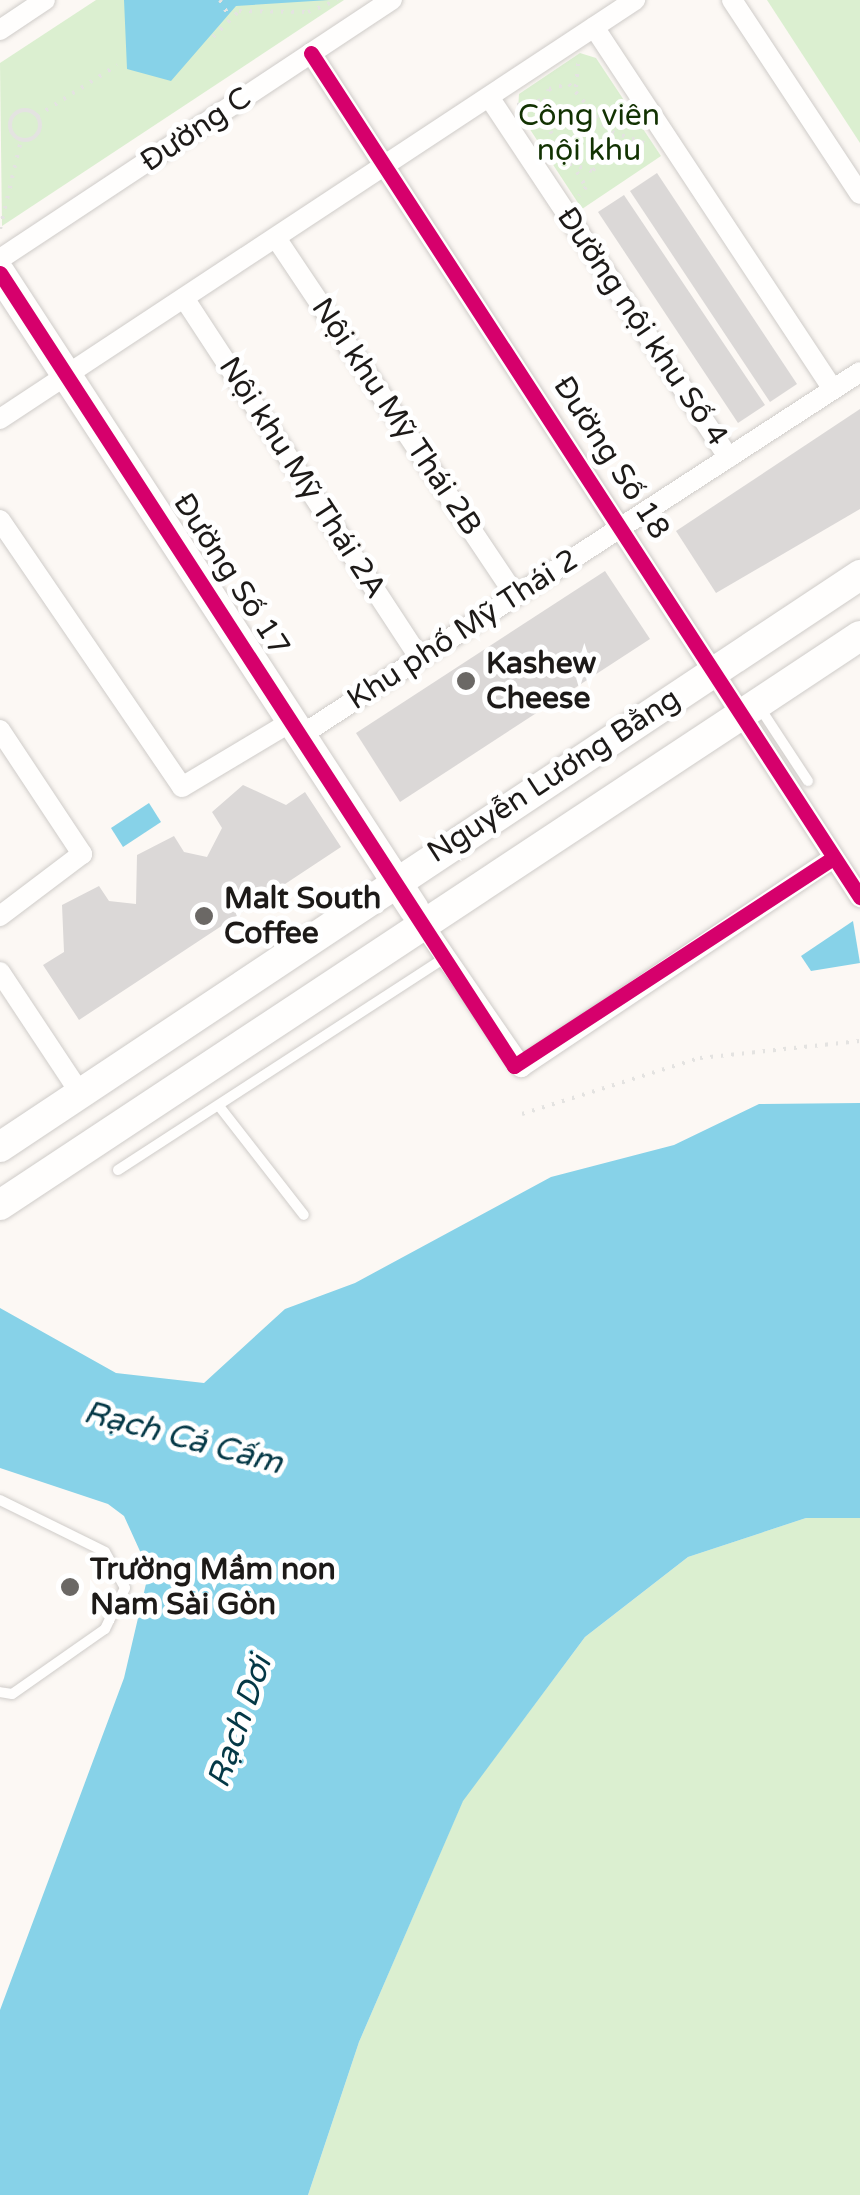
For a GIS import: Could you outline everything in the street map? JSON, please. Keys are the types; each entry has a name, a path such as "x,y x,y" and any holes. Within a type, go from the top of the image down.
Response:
{"main road":[{"name":"Đường Số 17","path":"0,274 418,917"},
{"name":"Nguyễn Lương Bằng","path":"711,662 860,552"},
{"name":"Nguyễn Lương Bằng","path":"0,1122 74,1085 711,662 860,575"},
{"name":"Nguyễn Lương Bằng","path":"743,706 860,614"},
{"name":"Nguyễn Lương Bằng","path":"6,1179 743,706 860,636"},
{"name":"Nguyễn Lương Bằng","path":"6,1179 74,1085"}],"street":[{"path":"0,30 46,0"},
{"name":"Đường C","path":"0,259 392,0"},
{"path":"0,419 634,0"},
{"path":"732,0 860,194"},
{"path":"594,27 833,389"},
{"name":"Đường Số 18","path":"311,53 743,706 832,859 860,897"},
{"name":"Đường nội khu Số 4","path":"489,97 729,458"},
{"name":"Nội khu Mỹ Thái 2B","path":"276,238 516,596"},
{"name":"Nội khu Mỹ Thái 2A","path":"184,298 420,658"},
{"name":"Khu phố Mỹ Thái 2","path":"0,520 182,788 420,658 860,372"},
{"path":"0,730 82,854 0,916"},
{"path":"418,917 443,960 521,1067 832,859"},
{"path":"0,972 74,1085"}],"lane":[{"path":"743,706 808,781"},
{"path":"118,1170 443,960"},
{"path":"219,1106 304,1215"},
{"path":"0,1500 105,1552 125,1588 105,1628 12,1694 0,1692"}],"path":[{"path":"220,0 227,14"},
{"path":"227,14 338,0"},
{"path":"214,37 227,14"},
{"path":"580,96 576,70 587,50"},
{"path":"37,116 117,65"},
{"path":"512,105 542,100 564,84 608,128 638,144 657,145"},
{"path":"542,100 573,169 586,186 572,201"},
{"path":"0,122 10,122 23,109 37,116"},
{"path":"20,140 38,132 37,116"},
{"path":"0,229 20,140 10,122"},
{"path":"608,128 608,160"},
{"path":"573,169 608,160 638,144"},
{"path":"522,1114 700,1058 860,1041"}],"green space":[{"path":"96,0 344,0 2,226 0,63"},
{"path":"767,0 860,0 860,143"},
{"name":"Công viên nội khu","path":"580,53 596,58 661,156 582,209 518,111 519,94"},
{"path":"806,1518 860,1518 860,2195 308,2195 359,2042 463,1800 585,1637 688,1557"}],"water":[{"path":"124,0 329,0 236,6 171,81 127,69"},
{"path":"149,803 161,822 123,847 111,828"},
{"path":"853,921 860,963 811,971 801,956"},
{"path":"860,1103 860,1518 806,1518 688,1557 585,1637 463,1801 359,2042 308,2195 0,2195 0,2010 124,1678 149,1571 124,1516 108,1504 0,1468 0,1308 116,1373 204,1383 285,1309 355,1283 551,1177 674,1145 759,1104"}],"building":[{"path":"657,173 797,384 770,402 630,191"},
{"path":"624,195 765,405 738,423 598,212"},
{"path":"860,409 860,509 716,593 676,531"},
{"path":"605,571 650,639 400,802 356,733"},
{"path":"243,785 286,805 305,792 341,847 79,1020 43,965 64,952 62,905 99,886 109,901 136,904 137,855 174,836 184,852 207,857 222,828 212,812"}],"cycle path":[{"path":"311,53 860,897"},
{"path":"0,273 514,1066 832,859"}],"place":[{"name":"Kashew Cheese","path":"466,681"},
{"name":"Malt South Coffee","path":"204,916"},
{"name":"Trường Mầm non Nam Sài Gòn","path":"70,1587"}],"water label":[{"name":"Rạch Cả Cấm","path":"183,1438"},
{"name":"Rạch Dơi","path":"240,1722"}]}
